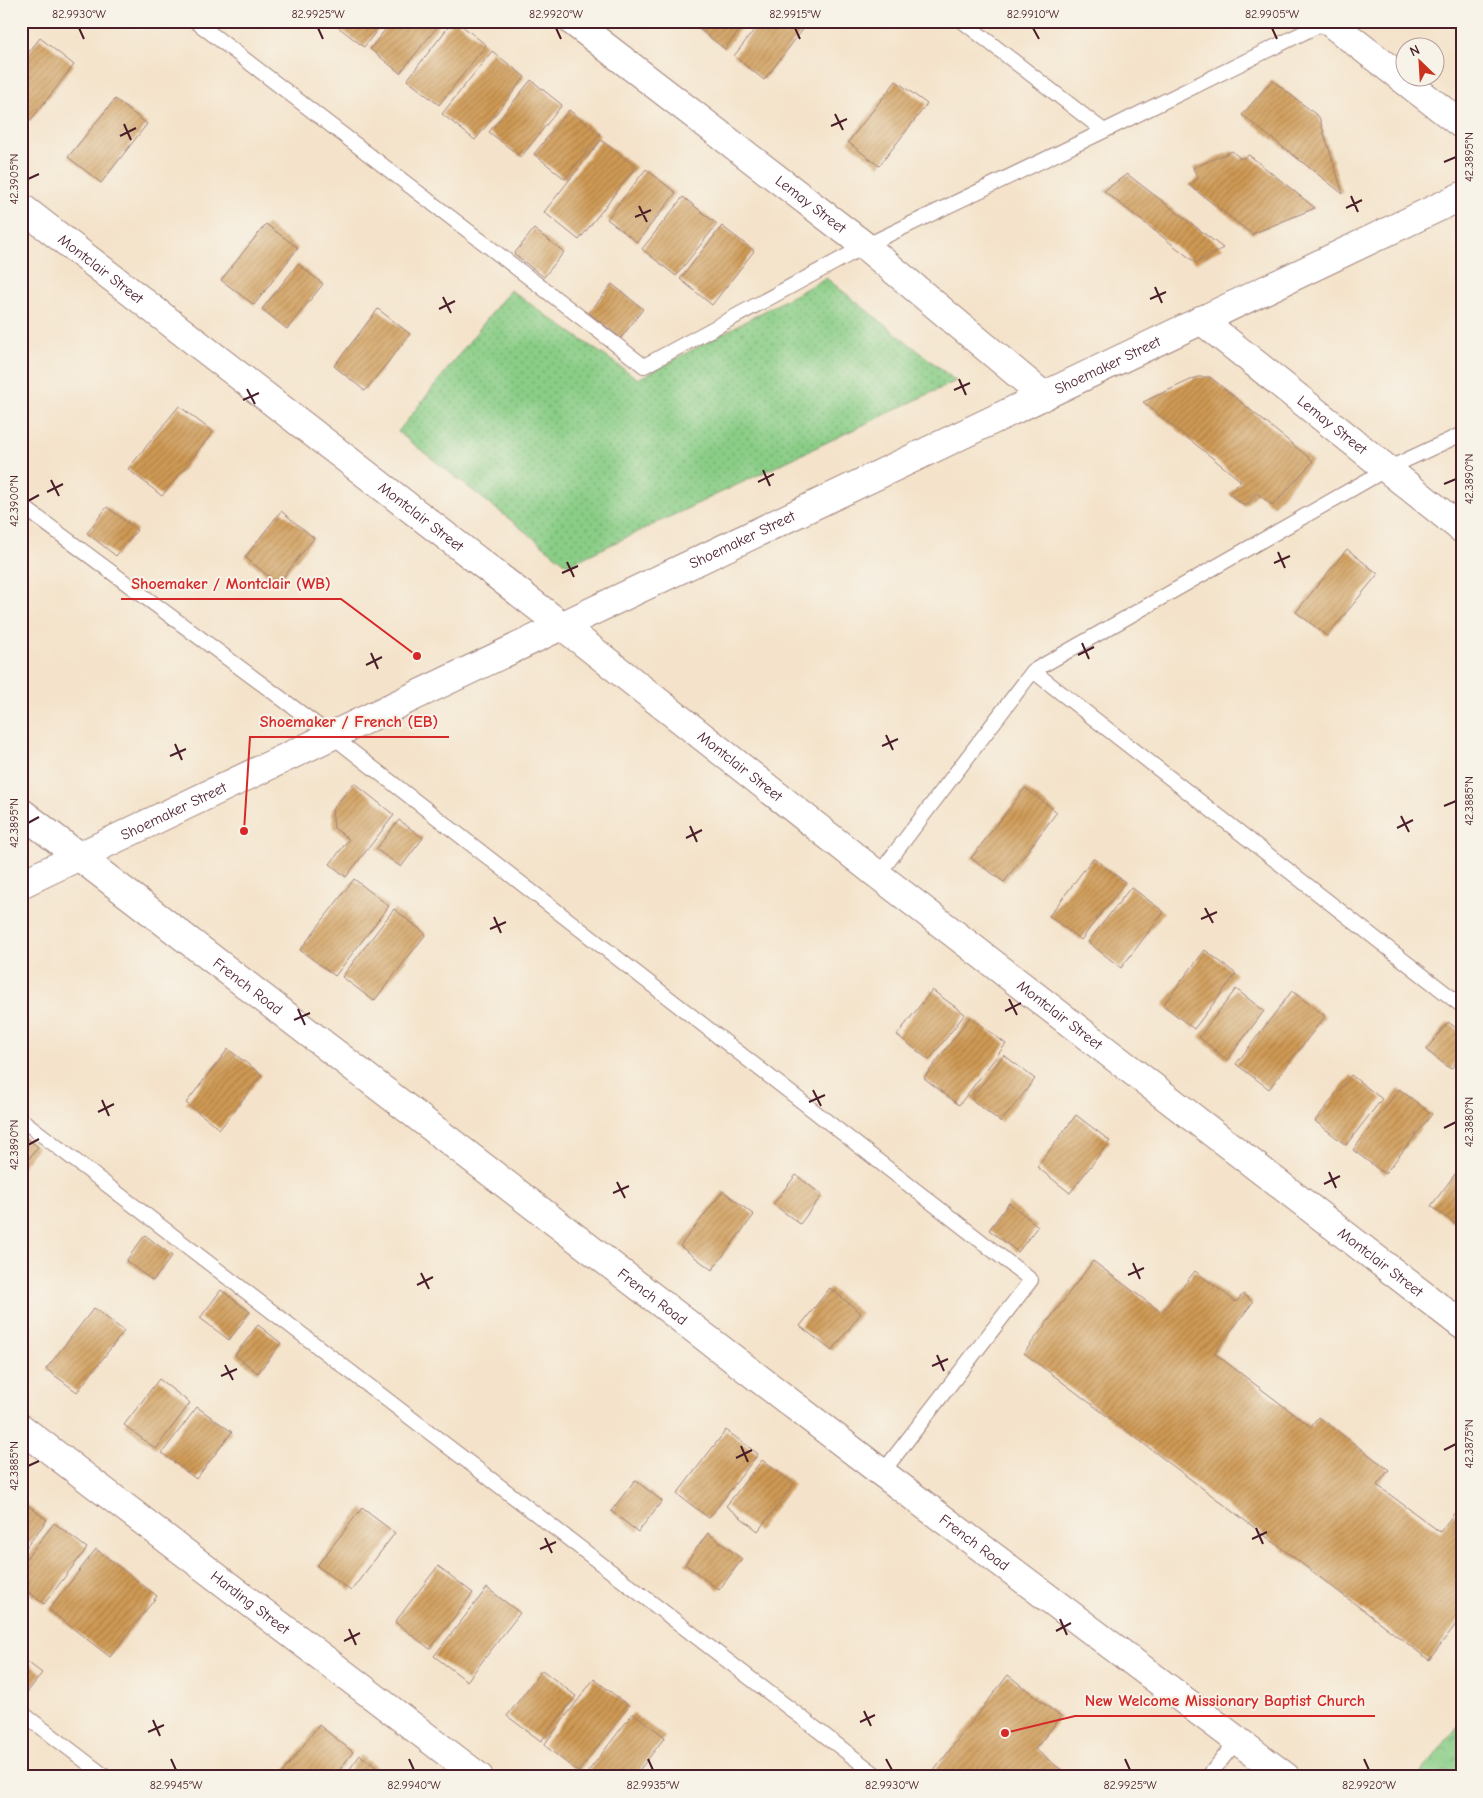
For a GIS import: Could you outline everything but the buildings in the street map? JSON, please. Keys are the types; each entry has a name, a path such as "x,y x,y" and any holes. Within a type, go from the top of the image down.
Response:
{"street":[{"name":"Lemay Street","path":"572,21 865,246 1044,396"},
{"path":"1327,21 1462,125"},
{"name":"Shoemaker Street","path":"21,884 1462,196"},
{"name":"Montclair Street","path":"21,206 562,625 878,875 1462,1325"},
{"name":"Lemay Street","path":"1201,320 1462,529"},
{"name":"French Road","path":"21,812 882,1473 1238,1739 1286,1777"},
{"name":"Harding Street","path":"21,1428 480,1777"}],"lane":[{"path":"195,21 644,366 865,246 1327,21"},
{"path":"962,21 1104,131"},
{"path":"878,875 1033,671 1387,469 1462,434"},
{"path":"21,505 332,736 1031,1280 882,1473"},
{"path":"1033,671 1462,1006"},
{"path":"21,1119 880,1777"},
{"path":"21,1712 106,1777"},
{"path":"1208,1777 1238,1739"}],"green space":[{"path":"826,278 956,381 568,565 398,432 510,290 638,379"},
{"path":"1462,1720 1462,1777 1418,1777"}],"place":[{"name":"Shoemaker / Montclair (WB)","path":"417,656"},
{"name":"Shoemaker / French (EB)","path":"244,831"},
{"name":"New Welcome Missionary Baptist Church","path":"1005,1733"}]}
